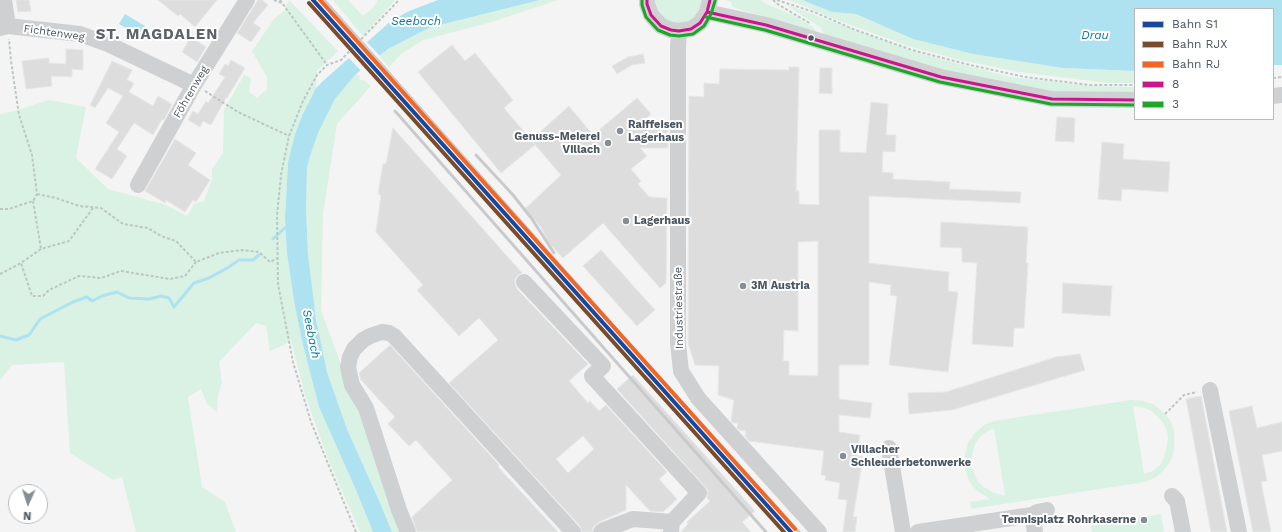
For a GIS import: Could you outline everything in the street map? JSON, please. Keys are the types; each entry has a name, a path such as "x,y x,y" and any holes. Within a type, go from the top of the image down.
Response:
{"street":[{"path":"4,0 4,27"},
{"name":"Föhrenweg","path":"138,186 194,85 247,0"},
{"path":"647,0 651,15 661,26 671,30 679,31 691,29 700,23 708,6 848,50 941,77 1052,99 1134,100"},
{"name":"Fichtenweg","path":"4,27 80,34 108,44 194,85"},
{"name":"Industriestraße","path":"679,31 678,343 681,371 698,398 820,532"},
{"path":"524,282 603,366 592,376 699,493 672,527 633,519 601,532"},
{"path":"408,532 399,510 366,408 352,386 348,367 350,357 354,349 362,340 382,332 394,336 573,532"},
{"path":"1210,390 1239,532"},
{"path":"889,448 903,532"},
{"path":"1172,496 1177,500 1183,532"},
{"path":"918,532 1032,515 1037,512 1047,510"},
{"path":"1032,515 1035,532"}],"path":[{"path":"274,0 283,3"},
{"path":"280,0 327,65"},
{"path":"356,532 311,422 293,362 278,284 277,215 280,175 289,136 306,94 317,75 327,65 341,60 399,0"},
{"path":"773,0 818,28 820,33 819,40"},
{"path":"777,0 814,12 912,50 970,66 1025,77 1090,85 1134,85"},
{"path":"785,0 789,4"},
{"path":"4,27 19,114 32,155 37,194 33,201 41,249"},
{"path":"194,85 238,112 289,136"},
{"path":"37,194 79,206 101,208 122,224 148,228 161,236 176,241 196,262"},
{"path":"0,209 9,209 33,201"},
{"path":"0,274 21,263 41,249 69,241 93,208"},
{"path":"21,263 32,296 43,296 49,290 79,276 101,278 121,271 170,279 185,276 196,262 219,253 242,250 259,252 270,262 278,258"},
{"path":"1165,414 1184,395 1210,390"}],"green space":[{"path":"289,0 338,51 317,71 316,88 295,134 288,162 285,218 287,253 294,301 302,341 319,407 373,532 360,532 328,459 305,395 291,340 270,351 266,326 256,323 219,362 222,383 218,395 217,412 207,404 201,389 188,397 202,487 225,502 236,532 136,532 122,477 113,480 70,453 64,362 12,365 0,380 0,114 49,100 86,107 76,158 108,189 166,205 187,216 194,204 204,201 212,179 212,169 223,153 224,110 244,75 251,78 249,92 257,98 267,89 267,77 252,51 274,19 284,11"},
{"path":"333,0 348,0 363,16 373,8 378,0 395,0 363,36"},
{"path":"540,0 558,0 492,22 423,40 401,54 389,67 379,56 388,49 429,28"},
{"path":"654,0 702,0 701,9 692,21 674,25 657,14"},
{"path":"726,0 761,0 766,4 791,14 813,27 816,31 814,32 738,9 731,6 731,2"},
{"path":"789,0 802,0 832,12 856,14 913,39 973,54 1063,68 1134,71 1134,83 1108,83 1019,72 960,60 911,47 837,20"},
{"path":"785,4 912,51 940,59 1011,77 1091,86 1134,87 1134,97 1067,93 1004,85 976,79 824,34 821,28"},
{"path":"356,74 360,76 359,79 365,81 371,86 337,124 323,213 321,310 373,446 402,532 392,532 347,429 327,372 321,346 309,274 306,207 307,168 318,133 335,99"},
{"path":"1131,400 1143,401 1153,404 1170,420 1174,430 1174,451 1170,462 1163,471 1156,477 1145,482 971,509 970,502 990,499 973,487 968,478 964,465 965,454 968,443 974,434 984,425 993,421","holes":["1133,406 1150,410 1163,423 1167,430 1168,439 1165,455 1161,464 1153,471 1144,474","994,428 1005,496 992,492 978,482 972,468 971,460 975,444 980,437"]},
{"name":"Tennisplatz Rohrkaserne","path":"1161,514 1164,532 1092,532 1091,526"}],"water":[{"name":"Seebach","path":"438,0 540,0 429,28 388,49 356,74 335,99 318,133 307,168 306,207 308,255 316,319 327,372 347,429 392,532 373,532 319,407 302,341 287,253 285,218 288,162 295,134 316,88 391,21 409,11"},
{"name":"Drau","path":"802,0 1282,0 1282,65 1274,65 1274,8 1134,8 1134,71 1063,68 973,54 913,39 856,14 832,12"},
{"path":"125,14 145,26 139,36 119,24"}],"pier":[{"path":"365,40 381,57 362,72 347,56"}],"building":[{"path":"16,0 29,0 31,11 18,12"},
{"path":"158,0 217,0 195,27 180,14 178,16"},
{"path":"258,0 262,0 268,5 253,23 261,28 251,42 237,33"},
{"path":"193,34 197,41 206,47 197,62 182,52 188,42 188,38"},
{"path":"452,45 465,61 475,53 513,100 504,108 535,145 501,173 418,72"},
{"path":"66,49 83,50 83,70 72,69 72,77 51,76 52,86 26,89 22,61 49,58 49,63 66,64"},
{"path":"643,54 645,63 632,65 617,74 612,66 628,57"},
{"path":"231,60 245,68 211,125 203,121 200,127 188,120 193,111 198,114 206,101 208,103 225,77 219,74 225,64 228,66"},
{"path":"112,61 132,70 127,80 134,83 129,92 153,106 158,96 172,104 164,120 162,119 153,135 134,123 117,149 127,156 112,179 95,169 119,132 106,123 123,96 108,88 95,108 90,105"},
{"name":"3M Austria","path":"789,67 799,67 796,191 799,191 799,204 819,205 819,130 840,130 840,152 866,153 871,102 888,104 886,135 896,135 895,152 883,151 882,172 893,173 893,179 950,182 949,189 1021,192 1020,203 869,196 869,263 949,272 948,291 958,292 948,372 889,365 897,296 890,295 891,285 869,282 869,365 839,365 839,399 872,403 870,418 839,415 839,432 860,435 857,456 863,457 853,517 857,517 855,532 843,532 847,500 838,499 840,483 825,480 826,476 821,475 824,451 749,441 745,436 746,431 739,430 737,428 738,423 733,423 731,420 734,400 718,395 719,366 695,365 688,343 689,96 704,97 704,83 719,84 720,69 789,70","holes":["818,241 818,376 789,375 789,361 783,361 784,330 798,331 798,242"]},
{"path":"820,68 832,68 832,94 819,93"},
{"path":"637,98 651,114 636,127 668,127 668,148 640,148 647,156 631,169 641,181 638,184 649,197 667,198 666,283 660,288 603,223 563,258 548,242 541,227 525,209 561,175 531,140 569,106 593,135"},
{"path":"1057,117 1075,118 1074,142 1055,141"},
{"path":"393,128 522,273 515,279 517,289 588,364 569,381 588,403 590,401 599,411 606,405 667,472 659,479 677,499 663,512 650,511 626,485 626,510 599,522 593,527 592,532 582,532 580,526 449,383 498,340 479,318 459,336 417,290 423,285 376,232 381,195 378,194 383,164 386,164","holes":["583,436 594,449 568,473 556,459"]},
{"path":"175,139 196,153 188,165 210,180 196,202 193,200 185,212 166,200 165,203 145,191"},
{"path":"1102,142 1124,144 1123,159 1170,162 1168,192 1122,189 1121,201 1098,199"},
{"path":"941,222 1028,227 1026,263 1028,263 1024,328 1014,328 1013,347 972,344 977,263 962,262 962,248 940,247"},
{"path":"601,250 655,310 637,326 583,266"},
{"path":"1063,283 1112,286 1110,316 1062,313"},
{"path":"390,345 558,532 417,532 412,517 452,480 416,440 409,446 388,424 395,417 361,380 359,373"},
{"path":"1080,354 1085,370 952,410 909,414 908,393 946,392 1056,357"},
{"path":"633,375 755,511 742,522 751,532 681,532 688,524 687,522 710,501 707,498 708,490 617,389"},
{"path":"1201,396 1227,532 1211,532 1186,399"},
{"path":"1252,406 1257,428 1282,422 1282,451 1262,455 1267,481 1261,482 1271,532 1253,532 1229,411"}],"waterway":[{"path":"273,239 288,225"},
{"path":"0,336 16,340 29,335 40,319 73,302 87,297 92,301 102,296 117,292 129,298 149,299 161,296 169,298 174,307 194,283 209,278 239,260 253,260 259,255"}],"railway":[{"path":"324,0 799,532"},
{"path":"395,111 766,532"},
{"path":"476,155 513,195 532,219 554,253"}],"rail line":[{"name":"S1","path":"313,0 791,532"},
{"name":"RJ","path":"320,0 795,529"},
{"name":"RJX","path":"309,3 784,532"}],"transit line":[{"name":"3","path":"642,0 646,17 658,30 670,35 679,36 693,34 704,26 711,14 715,1"},
{"name":"8","path":"647,0 651,15 661,26 679,31 691,29 700,23 707,12 710,0"},
{"name":"8","path":"707,12 766,25 941,77 1052,99 1134,100"},
{"name":"3","path":"706,17 765,30 940,82 1051,104 1134,105"}],"place":[{"name":"Raiffeisen Lagerhaus","path":"620,131"},
{"name":"Genuss-Meierei Villach","path":"608,143"},
{"name":"Lagerhaus","path":"626,221"},
{"name":"3M Austria","path":"743,286"},
{"name":"Villacher Schleuderbetonwerke","path":"843,456"},
{"name":"Tennisplatz Rohrkaserne","path":"1144,520"}],"district":[{"name":"ST. MAGDALEN","path":"157,35"}]}
